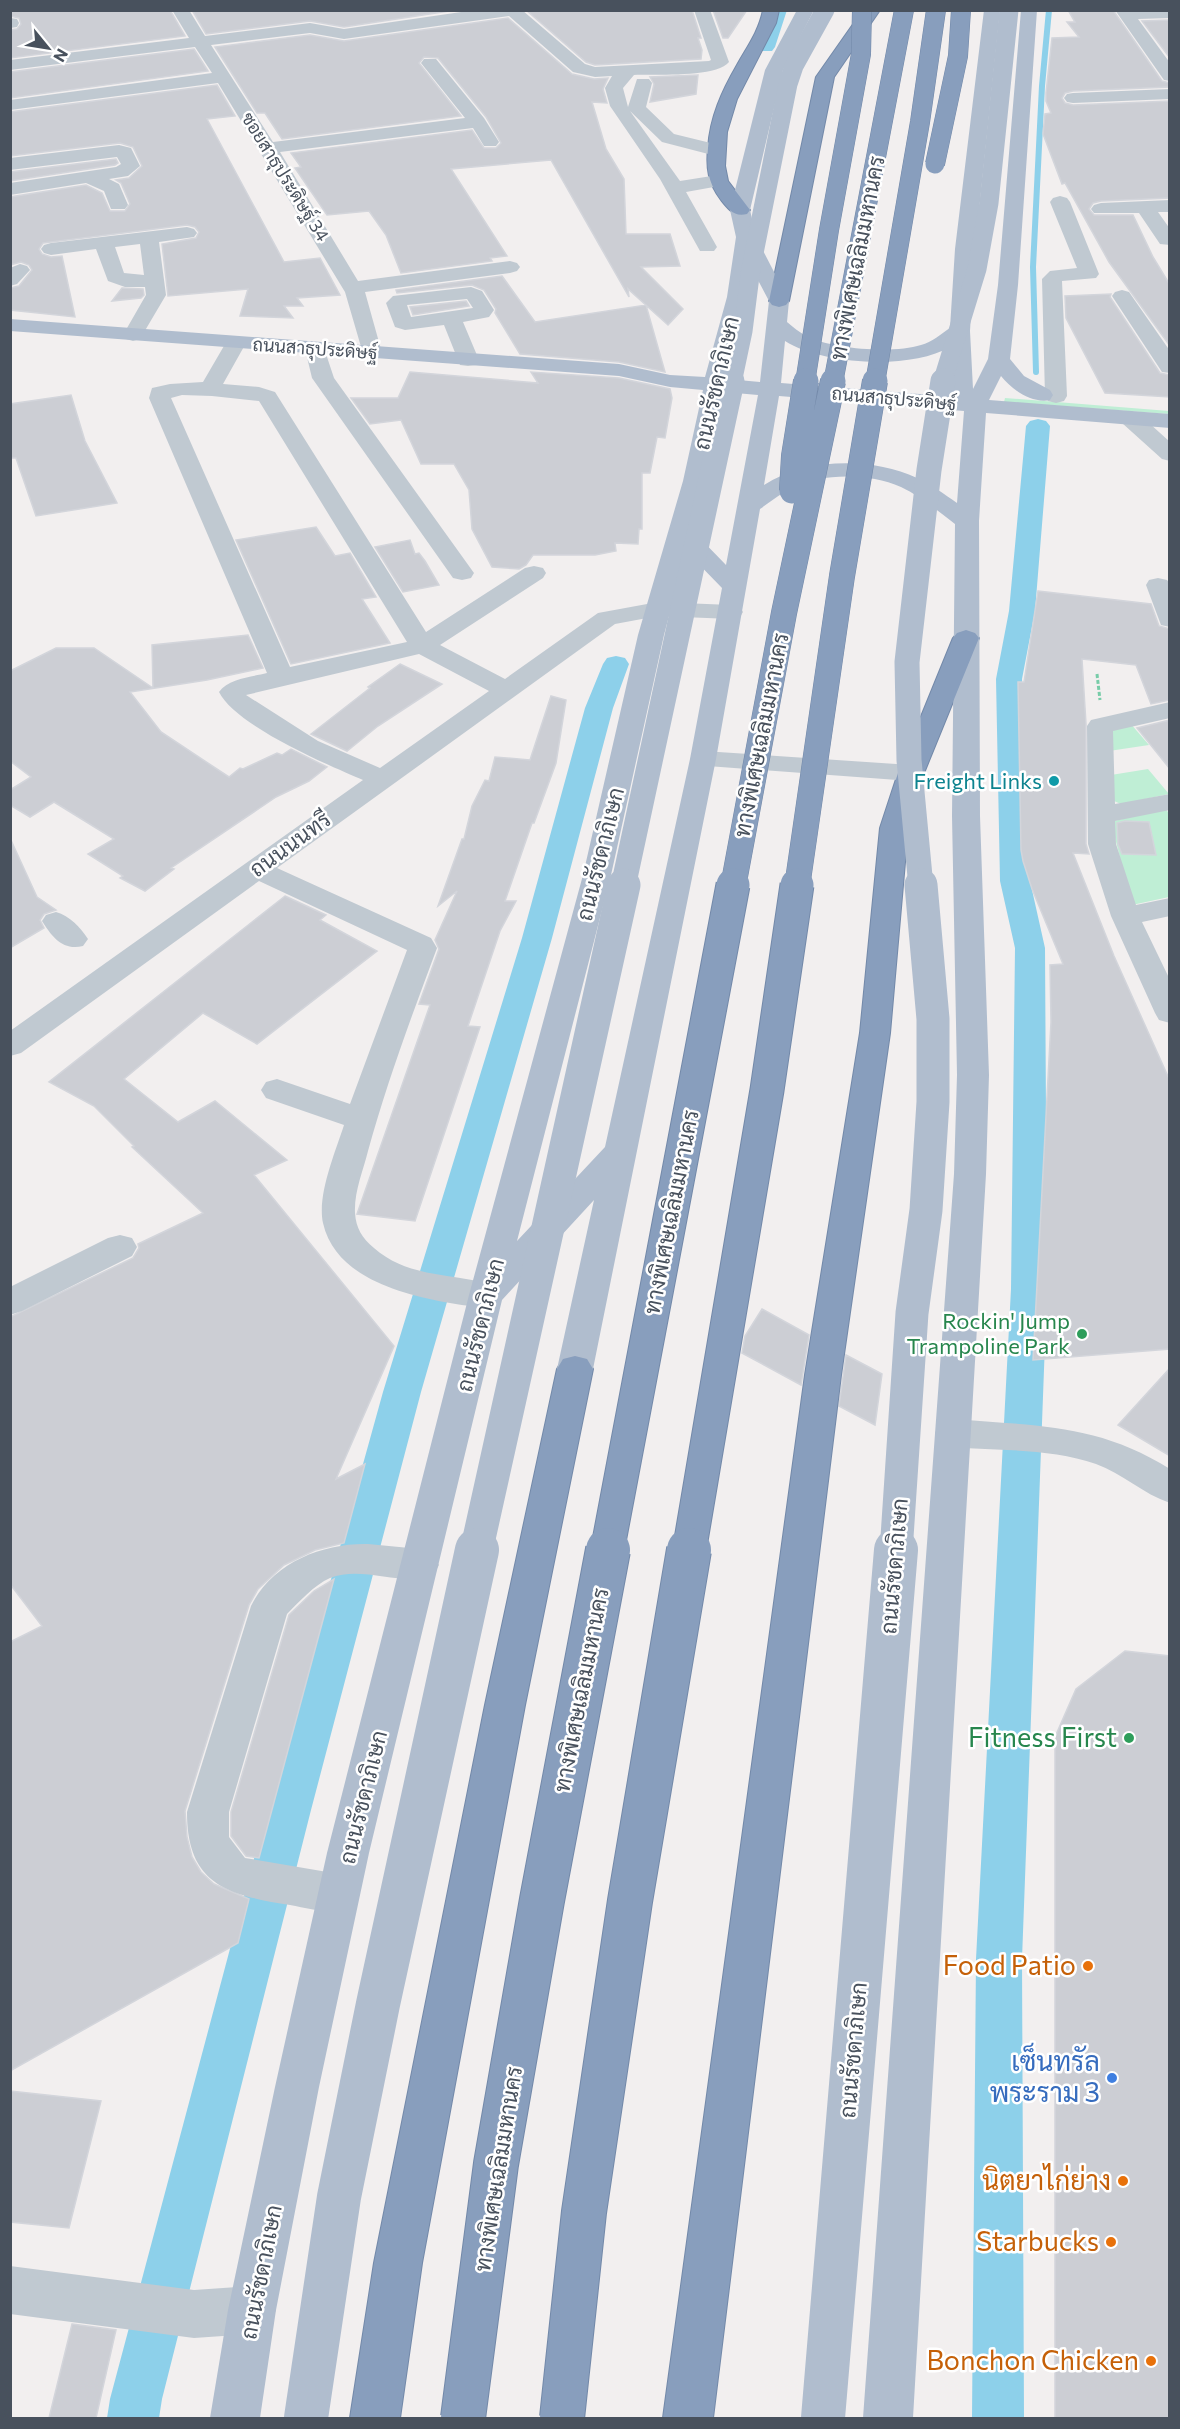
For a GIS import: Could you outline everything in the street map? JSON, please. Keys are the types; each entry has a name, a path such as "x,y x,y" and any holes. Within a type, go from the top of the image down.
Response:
{"highway":[{"path":"740,210 726,195 715,175 719,121 734,85 759,42 771,10"},
{"path":"784,613 794,456 829,230 861,54 862,10"},
{"path":"779,301 825,77 872,10"},
{"name":"ทางพิเศษเฉลิมมหานคร","path":"463,2418 496,2164 542,1900 784,613 849,307 904,10"},
{"name":"ทางพิเศษเฉลิมมหานคร","path":"562,2418 584,2212 628,1912 766,1090 854,500 920,122 936,10"},
{"path":"932,183 958,56 961,10"},
{"path":"854,500 902,338"},
{"path":"688,2417 823,1375 875,1033 894,828 911,773 966,638"},
{"path":"375,2418 398,2263 505,1705 575,1369"}],"main road":[{"name":"ถนนรัชดาภิเษก","path":"575,1369 703,759 771,382 779,301 746,237 740,210 774,70 806,10"},
{"name":"ถนนรัชดาภิเษก","path":"306,2418 339,2197 376,2015 531,1301 690,588 743,331 751,268 788,84 794,66 825,10"},
{"path":"888,2418 970,1174 973,1075 966,816 966,638 967,521 972,462 973,395 960,331 971,194 992,10"},
{"name":"ถนนรัชดาภิเษก","path":"823,2418 903,1465 912,1313 926,1210 933,1102 933,1019 910,770 906,709 907,662 929,470 944,373 977,269 989,203 1009,10"},
{"path":"973,395 999,359 1011,244 1029,10"},
{"path":"971,194 1011,244"},
{"name":"ถนนรัชดาภิเษก","path":"235,2418 252,2310 339,1894 486,1295 597,875 651,635 694,481 710,371 737,297 746,237"},
{"path":"776,323 791,336 817,346 889,353 927,350 960,331"},
{"name":"ถนนสาธุประดิษฐ์","path":"10,325 667,374 710,371 771,382 1050,401 1170,406"},
{"path":"999,359 1017,381 1050,401"},
{"path":"667,374 710,371"},
{"path":"972,462 989,436 1050,401"},
{"name":"ถนนสาธุประดิษฐ์","path":"1050,401 1131,418 1170,421"},
{"path":"749,506 783,484 806,476 860,471 907,481 967,521"},
{"path":"680,531 733,600"},
{"path":"486,1295 620,1152"}],"street":[{"name":"ซอยสาธุประดิษฐ์ 34","path":"180,10 268,148 352,288 371,352"},
{"path":"10,65 310,27 344,34 508,11 579,68 595,72 704,67 720,62 702,10"},
{"path":"1125,13 1170,13"},
{"path":"1125,13 1170,76"},
{"path":"39,43 49,60"},
{"path":"1147,44 1170,44"},
{"path":"430,63 478,122 490,142"},
{"path":"628,70 617,81 614,88 617,103 673,188 707,247"},
{"path":"10,105 221,76"},
{"path":"1063,82 1078,105 1170,94"},
{"path":"643,83 637,108 657,129 668,138 716,150"},
{"path":"126,89 134,106"},
{"path":"268,148 478,122"},
{"path":"10,164 119,151 124,152 130,166 121,172 10,189"},
{"path":"88,177 112,188 118,205"},
{"path":"673,188 718,182"},
{"path":"1050,401 1052,279 1057,275 1089,274 1060,202"},
{"path":"1101,209 1170,206"},
{"path":"1145,208 1167,240"},
{"path":"51,249 187,233"},
{"path":"133,335 156,294 149,237"},
{"path":"104,243 115,277 125,281 156,281"},
{"path":"352,288 510,267"},
{"path":"1122,296 1170,367"},
{"path":"453,319 468,360"},
{"path":"209,390 235,343"},
{"path":"316,349 323,378 462,573"},
{"path":"282,677 225,551 160,398 160,393 170,389 209,390 259,394 267,397 422,646 505,689"},
{"path":"1131,418 1170,454"},
{"path":"382,778 309,747 236,700 232,692 282,677 422,646 534,573"},
{"path":"1158,585 1170,620"},
{"name":"ถนนนนทรี","path":"10,1046 570,642 607,618 733,600"},
{"name":"ถนนนนทรี","path":"570,642 614,632 651,635"},
{"path":"1170,710 1100,713 1102,844 1125,916 1170,1013"},
{"path":"703,759 911,773"},
{"path":"1101,815 1170,802"},
{"path":"256,869 421,945 422,948 360,1119 339,1200 339,1224 349,1242 367,1261 384,1272 445,1289 486,1295"},
{"path":"1125,916 1170,907"},
{"path":"276,1090 360,1119"},
{"path":"10,1302 120,1247"},
{"path":"953,1433 1043,1440 1086,1447 1121,1458 1170,1488"},
{"path":"339,1894 267,1882 231,1872 217,1857 208,1837 208,1812 270,1606 290,1587 317,1567 358,1561 420,1565"},
{"path":"10,2290 126,2303 190,2313 252,2310"}],"path":[{"path":"1097,674 1100,713"}],"green space":[{"path":"1005,398 1169,411 1169,414 1004,402"},
{"path":"1130,723 1149,745 1109,751 1112,728"},
{"path":"1148,769 1169,794 1121,804 1114,801 1111,775"},
{"path":"1165,808 1170,815 1169,897 1132,905 1111,822"}],"building":[{"path":"10,10 170,10 185,36 10,58 10,30 17,29 21,24 19,18 10,16"},
{"path":"192,10 456,10 344,27 310,21 206,34"},
{"path":"526,10 692,10 701,38 698,38 702,50 701,59 595,65 586,62"},
{"path":"713,10 747,10 728,38 723,38"},
{"path":"1068,10 1113,10 1162,81 1170,83 1170,87 1073,91 1065,93 1062,98 1065,103 1073,105 1170,101 1170,198 1101,201 1093,203 1089,209 1094,215 1133,215 1153,257 1170,285 1170,346 1109,262 1065,183 1062,184 1043,134 1045,114 1051,113 1046,101 1046,93 1052,38 1079,37 1067,22 1075,22"},
{"path":"508,18 572,74 594,79 608,78 603,89 607,103 592,102 606,149 624,179 626,234 670,234 680,266 641,267 683,309 668,325 628,289 629,297 551,160 451,169 507,256 490,258 492,261 401,273 386,235 369,211 327,215 295,168 301,167 291,153 472,130 484,148 496,148 501,143 486,117 438,58 424,57 419,63 461,116 282,139 265,113 257,113 215,47 310,35 344,41"},
{"path":"1170,20 1170,58 1142,21"},
{"path":"194,49 208,71 10,98 10,72"},
{"path":"698,75 696,94 650,102 654,84 650,77"},
{"path":"217,85 235,116 207,119 284,262 320,258 340,295 297,298 303,306 284,306 293,318 240,316 248,289 168,296 162,244 196,238 199,232 195,227 187,225 43,243 39,249 42,254 51,257 62,256 75,317 10,310 10,288 19,286 32,270 29,265 21,262 10,265 10,197 86,185 102,193 110,211 125,211 130,204 121,183 116,180 129,178 142,166 133,147 120,143 10,156 10,112"},
{"path":"116,159 118,163 115,165 10,181 10,172"},
{"path":"502,276 535,322 646,305 665,372 619,362 520,354 484,290 472,285 397,293 396,290"},
{"path":"122,288 143,289 144,295 141,298 112,301"},
{"path":"1111,294 1110,297 1160,373 1170,375 1170,397 1105,393 1066,318 1065,296"},
{"path":"466,301 469,306 413,315 410,307"},
{"path":"410,372 538,383 531,372 619,378 670,389 672,398 665,438 657,437 650,473 642,473 642,529 639,529 638,544 615,543 616,551 595,555 533,555 526,565 519,569 492,567 472,529 469,490 454,464 421,464 401,420 370,424 351,398 398,398"},
{"path":"71,395 85,441 117,503 36,516 16,458 10,458 10,404"},
{"path":"316,527 335,556 350,553 376,597 362,599 390,643 291,664 236,540"},
{"path":"410,540 415,554 419,553 439,585 403,592 375,547"},
{"path":"1038,591 1151,604 1159,626 1170,629 1170,700 1151,704 1136,665 1082,659 1086,724 1086,844 1089,854 1073,853 1114,956 1170,1081 1170,1349 1033,1360 1051,1022 1050,965 1063,964 1032,889 1021,850 1018,682 1024,682"},
{"path":"248,635 263,668 207,680 130,692 161,732 229,777 240,768 243,769 277,753 282,755 291,749 327,767 309,781 276,797 171,868 174,869 145,891 120,878 123,876 88,854 114,839 54,802 30,817 10,805 10,790 31,777 10,761 10,671 56,648 94,648 153,688 152,645"},
{"path":"400,664 442,684 378,726 347,751 311,734 370,688 368,687"},
{"path":"551,696 566,700 556,763 505,901 516,901 500,931 468,1026 480,1027 415,1221 357,1214 430,1005 419,1004 439,949 435,940 457,891 438,906 462,839 464,839 472,806 485,780 489,781 495,757 530,760"},
{"path":"1170,720 1170,769 1137,728"},
{"path":"1149,822 1156,855 1122,854 1118,844 1117,823"},
{"path":"10,838 37,897 56,910 44,914 40,920 44,928 10,948"},
{"path":"285,896 326,915 320,920 377,951 257,1044 203,1013 124,1079 178,1122 215,1101 287,1160 254,1175 394,1346 336,1479 365,1464 344,1543 315,1550 284,1565 258,1589 249,1605 185,1811 187,1837 192,1857 201,1872 214,1884 249,1899 238,1943 10,2071 10,1642 42,1626 10,1584 10,1317 133,1258 139,1248 138,1244 203,1213 132,1147 134,1146 94,1106 49,1082"},
{"path":"762,1309 809,1335 801,1385 742,1353 745,1336"},
{"path":"846,1355 882,1374 875,1425 839,1406"},
{"path":"1170,1368 1170,1456 1118,1425"},
{"path":"334,1579 259,1858 246,1856 231,1836 231,1812 289,1615 314,1591"},
{"name":"เซ็นทรัล พระราม 3","path":"1125,1651 1170,1656 1170,2418 1055,2418 1055,1737 1076,1689"},
{"path":"10,2091 101,2101 69,2228 10,2222"},
{"path":"72,2324 116,2330 96,2418 49,2418"}],"waterway":[{"path":"766,47 779,10"},
{"path":"1036,372 1033,267 1042,86 1049,10"},
{"path":"998,2418 999,1959 1029,1289 1030,948 1015,881 1009,679 1022,611 1038,426"},
{"path":"133,2418 136,2399 289,1810 402,1392 537,938 599,708 616,664"}],"place":[{"name":"Freight Links","path":"1054,781"},
{"name":"Rockin' Jump Trampoline Park","path":"1082,1334"},
{"name":"Fitness First","path":"1129,1738"},
{"name":"Food Patio","path":"1088,1966"},
{"name":"เซ็นทรัล พระราม 3","path":"1112,2078"},
{"name":"นิตยาไก่ย่าง","path":"1123,2181"},
{"name":"Starbucks","path":"1111,2242"},
{"name":"Bonchon Chicken","path":"1151,2361"}]}
